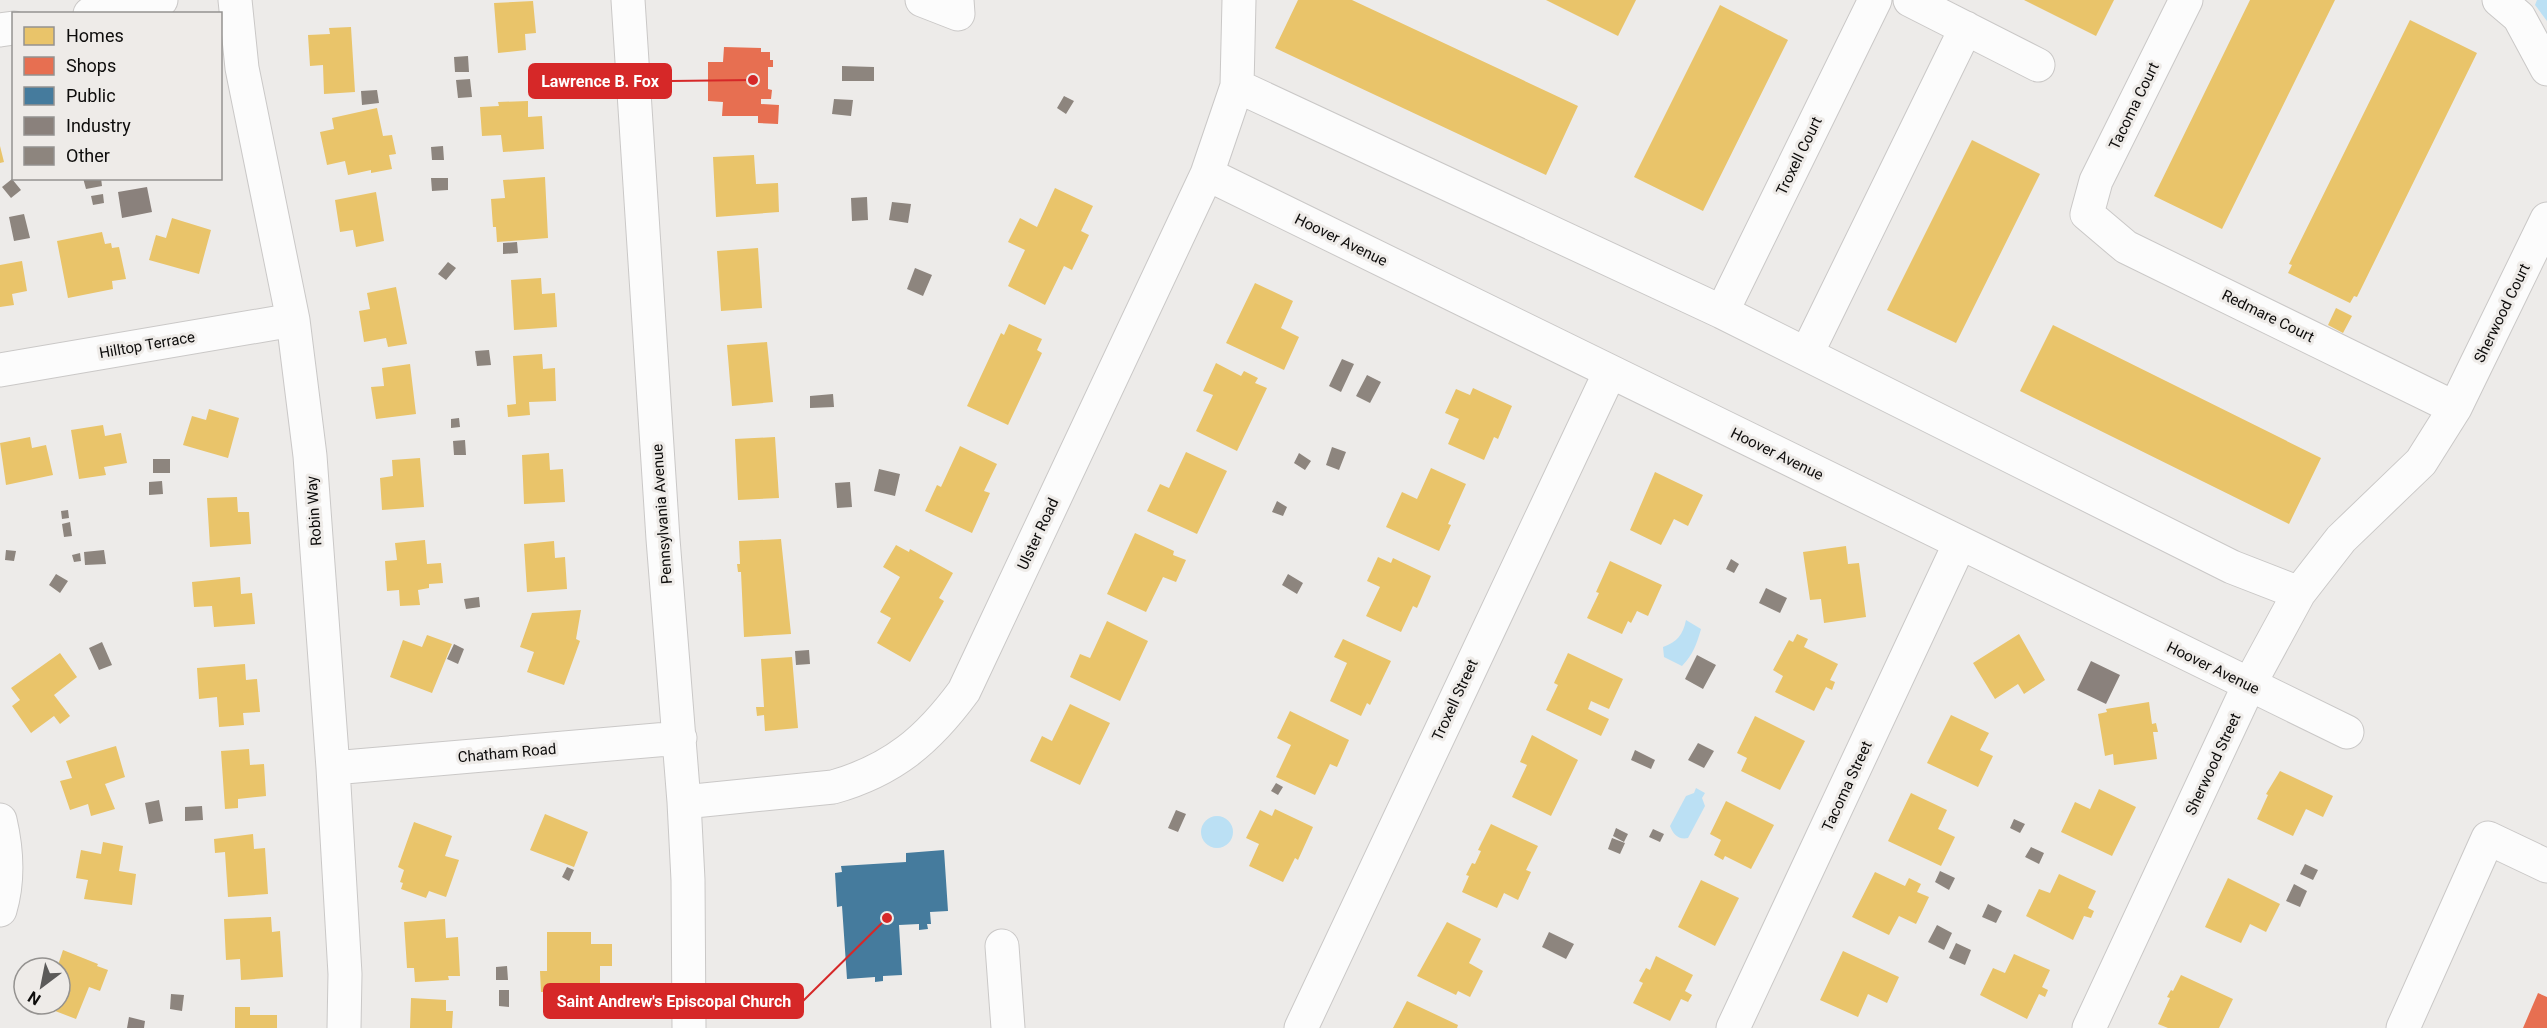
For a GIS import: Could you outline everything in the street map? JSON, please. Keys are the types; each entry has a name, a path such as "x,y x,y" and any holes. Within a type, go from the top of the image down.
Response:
{"street":[{"path":"100,12 161,0"},
{"name":"Robin Way","path":"235,0 242,68 293,320 310,456 333,768 345,974 344,1028"},
{"name":"Pennsylvania Avenue","path":"628,0 663,539 684,802 688,880 689,1028"},
{"path":"922,0 958,14 957,0"},
{"name":"Ulster Road","path":"684,802 833,787 853,781 886,766 917,746 943,720 964,691 1207,174 1237,86 1239,0"},
{"name":"Troxell Court","path":"1722,312 1875,0"},
{"path":"1910,0 2038,65"},
{"name":"Tacoma Court","path":"2087,214 2096,181 2186,0"},
{"path":"2499,0 2519,17 2547,69"},
{"path":"1807,353 1966,28"},
{"path":"1237,86 1807,353 2232,567 2299,593"},
{"name":"Hoover Avenue","path":"1207,174 2347,732"},
{"name":"Redmare Court","path":"2087,214 2126,247 2456,408"},
{"name":"Sherwood Court","path":"2456,408 2547,219"},
{"name":"Hilltop Terrace","path":"0,370 293,320"},
{"name":"Troxell Street","path":"1301,1028 1610,372"},
{"name":"Sherwood Street","path":"2089,1028 2249,686 2299,593 2342,539 2421,462 2456,408"},
{"name":"Tacoma Street","path":"1733,1028 1960,543"},
{"name":"Chatham Road","path":"333,768 680,738"},
{"path":"0,820 6,846 7,874 0,910"},
{"path":"2403,1028 2488,838 2547,866"},
{"path":"1002,946 1008,1028"}],"water":[{"path":"2537,0 2547,0 2547,21 2535,5"},
{"path":"1686,620 1701,629 1694,649 1682,666 1664,657 1663,647 1679,637"},
{"path":"1696,788 1705,793 1702,798 1705,806 1688,838 1681,838 1674,834 1670,826 1686,796 1694,793"},
{"path":"1217,816 1228,821 1233,832 1228,843 1217,848 1206,843 1201,832 1206,821"}],"building: Homes":[{"path":"1298,0 1352,0 1578,106 1546,175 1275,48"},
{"path":"1546,0 1636,0 1618,36"},
{"path":"2024,0 2114,0 2096,36"},
{"path":"2250,0 2335,0 2222,229 2154,196"},
{"path":"533,1 536,33 525,34 526,50 498,53 494,3"},
{"path":"1720,5 1788,40 1703,211 1634,177"},
{"path":"2410,20 2477,53 2357,297 2354,296 2350,303 2288,273 2292,265 2289,264"},
{"path":"351,27 355,92 324,94 323,65 310,66 308,35 330,34 329,28"},
{"path":"528,101 528,117 542,116 544,149 503,152 501,135 482,136 480,107 499,106 498,102"},
{"path":"377,108 383,136 392,135 396,154 389,155 392,169 371,173 371,170 348,175 345,161 327,165 320,132 334,129 332,118"},
{"path":"1972,140 2040,174 1956,343 1887,310"},
{"path":"0,146 4,162 0,163"},
{"path":"754,155 756,184 778,183 779,212 716,217 713,157"},
{"path":"545,177 548,238 497,242 496,227 493,227 491,199 505,198 503,180"},
{"path":"1055,188 1093,206 1081,231 1089,235 1072,270 1064,266 1045,305 1008,286 1025,250 1008,242 1020,218 1037,227"},
{"path":"376,192 384,241 356,247 353,230 340,232 335,200"},
{"path":"172,218 211,230 199,274 149,260 156,235 166,238"},
{"path":"102,232 105,244 111,243 112,248 119,247 126,279 112,281 113,289 68,298 57,241"},
{"path":"758,248 762,308 721,311 717,251"},
{"path":"22,261 27,291 12,294 14,305 0,307 0,265"},
{"path":"541,278 542,294 555,293 557,327 514,330 511,280"},
{"path":"1255,283 1293,301 1281,328 1299,337 1284,370 1226,343"},
{"path":"396,287 407,344 388,347 386,338 364,342 359,311 370,309 367,293"},
{"path":"2336,308 2352,316 2343,333 2328,325"},
{"path":"1009,324 1042,339 1037,350 1042,353 1008,425 967,406 1001,333 1004,335"},
{"path":"2053,325 2321,458 2289,524 2020,391"},
{"path":"767,342 773,402 732,406 727,345"},
{"path":"542,354 543,369 555,368 556,401 529,402 530,415 508,417 507,405 516,404 513,356"},
{"path":"1216,363 1241,376 1244,371 1258,378 1255,383 1267,388 1237,451 1196,431 1213,395 1203,391"},
{"path":"410,364 416,414 376,419 371,387 384,386 382,368"},
{"path":"1473,388 1512,406 1498,439 1494,437 1484,460 1448,444 1459,419 1445,413 1456,389 1470,395"},
{"path":"209,409 239,418 228,458 183,445 192,416 206,420"},
{"path":"103,425 105,436 121,433 127,463 104,467 106,475 79,479 71,430"},
{"path":"30,437 32,448 46,445 53,475 6,485 0,443"},
{"path":"775,437 779,498 738,500 735,439"},
{"path":"960,446 997,464 984,491 990,493 972,533 925,511 937,485 941,487"},
{"path":"1186,452 1227,471 1197,534 1147,511 1160,484 1169,488"},
{"path":"549,453 550,470 563,469 565,502 524,504 522,455"},
{"path":"420,458 424,507 382,510 380,478 393,476 392,460"},
{"path":"1431,468 1466,484 1439,551 1386,527 1402,492 1417,499"},
{"path":"1655,472 1703,495 1688,526 1674,519 1661,545 1630,530"},
{"path":"237,497 238,512 249,512 251,544 210,547 207,498"},
{"path":"1135,533 1174,551 1173,555 1186,560 1176,582 1163,577 1146,612 1107,594"},
{"path":"781,539 791,634 744,637 741,572 738,572 737,564 740,564 739,541"},
{"path":"425,540 427,564 441,563 443,583 429,584 429,588 418,590 420,605 400,606 399,590 387,591 385,561 397,560 395,543"},
{"path":"554,541 555,558 565,557 567,589 527,592 524,544"},
{"path":"896,545 909,552 910,549 953,573 939,598 944,601 910,662 877,643 891,618 880,612 900,577 883,567"},
{"path":"1846,546 1848,564 1859,563 1866,617 1824,623 1821,599 1810,600 1803,552"},
{"path":"1378,557 1391,563 1393,558 1431,576 1417,608 1413,606 1401,632 1366,616 1380,587 1367,581"},
{"path":"1610,561 1662,585 1648,616 1637,611 1631,623 1628,621 1622,634 1587,618"},
{"path":"240,577 241,594 252,593 255,624 214,627 212,606 194,607 192,582"},
{"path":"581,610 576,639 580,641 564,685 527,672 534,652 520,647 532,613"},
{"path":"1107,621 1148,641 1120,701 1070,677 1080,654 1090,658"},
{"path":"1797,634 1808,639 1804,647 1838,664 1830,680 1835,682 1832,690 1826,687 1814,711 1775,692 1783,676 1773,670 1789,640 1793,642"},
{"path":"2019,634 2045,680 2024,694 2018,684 1995,699 1973,663"},
{"path":"427,635 452,644 432,693 390,677 403,640 422,647"},
{"path":"1343,639 1391,661 1370,705 1367,703 1361,716 1330,701 1347,663 1334,657"},
{"path":"60,653 77,677 54,695 70,716 60,724 54,716 31,733 12,706 20,700 11,688"},
{"path":"1568,653 1623,679 1609,709 1591,701 1588,709 1609,719 1601,736 1546,710 1558,685 1554,683"},
{"path":"792,657 798,728 765,731 764,715 757,716 756,707 764,707 761,659"},
{"path":"245,664 246,680 257,679 260,712 243,713 244,725 219,727 217,697 199,699 197,668"},
{"path":"2149,702 2152,724 2156,723 2158,732 2153,732 2157,759 2114,765 2113,754 2105,756 2098,714 2107,712 2106,709"},
{"path":"1070,704 1110,723 1080,785 1030,761 1042,736 1052,741"},
{"path":"1290,711 1349,740 1337,767 1330,764 1315,795 1276,777 1291,745 1277,738"},
{"path":"1951,715 1989,733 1980,750 1993,756 1978,787 1927,763"},
{"path":"1755,716 1805,741 1780,790 1741,771 1747,758 1737,753"},
{"path":"1532,735 1578,760 1551,816 1512,797 1527,765 1520,762"},
{"path":"116,746 125,777 105,784 115,809 91,816 88,804 70,810 60,781 72,778 66,761"},
{"path":"249,749 250,765 264,764 266,796 238,799 238,808 225,809 221,751"},
{"path":"2280,771 2333,796 2323,817 2306,809 2293,836 2257,819 2268,795 2266,794"},
{"path":"2099,789 2136,807 2112,856 2061,832 2075,802 2090,809"},
{"path":"1911,793 1947,810 1938,829 1955,837 1941,866 1888,841"},
{"path":"1726,801 1774,825 1751,869 1725,856 1723,860 1714,855 1721,840 1710,834"},
{"path":"1275,809 1313,827 1298,860 1295,858 1283,882 1249,866 1259,844 1246,838 1260,810 1272,816"},
{"path":"545,814 588,832 574,867 530,850"},
{"path":"414,822 452,836 445,856 459,860 446,897 429,891 426,898 401,889 403,883 400,882 404,870 398,867"},
{"path":"1491,824 1538,846 1526,870 1531,872 1518,900 1504,893 1497,908 1462,892 1469,876 1466,875 1472,863 1475,864 1481,851 1478,850"},
{"path":"253,834 254,849 265,848 268,894 228,897 225,852 215,853 214,839"},
{"path":"103,842 123,846 119,871 136,874 132,905 84,899 88,880 76,878 81,850 101,854"},
{"path":"1875,872 1905,886 1909,878 1921,884 1917,892 1929,897 1916,924 1899,916 1889,935 1852,917"},
{"path":"2059,874 2096,891 2088,908 2094,911 2091,918 2084,916 2073,940 2026,916 2039,889 2050,893"},
{"path":"2228,878 2280,904 2266,932 2250,924 2241,943 2205,927"},
{"path":"1701,880 1739,898 1715,946 1678,927"},
{"path":"271,917 272,932 280,931 283,977 241,980 240,959 226,960 224,919"},
{"path":"445,919 446,938 458,937 460,976 448,976 449,980 415,982 414,968 407,968 404,922"},
{"path":"1447,922 1481,939 1469,963 1483,971 1470,997 1458,991 1456,995 1417,976"},
{"path":"547,932 591,932 591,944 612,944 612,966 600,966 600,992 541,992 540,971 547,971"},
{"path":"63,950 108,970 100,991 89,987 76,1019 68,1016 72,1016 72,956 61,956"},
{"path":"1843,951 1899,977 1887,1003 1868,994 1858,1017 1820,1000"},
{"path":"2014,954 2050,970 2042,987 2048,990 2045,997 2039,994 2027,1019 1980,995 1993,968 2005,973"},
{"path":"1656,956 1693,975 1685,991 1692,995 1688,1002 1681,999 1670,1021 1633,1003 1643,983 1639,981 1646,968 1650,970"},
{"path":"2181,975 2233,999 2219,1028 2168,1028 2158,1024 2170,998 2167,997 2171,990 2173,991"},
{"path":"411,998 446,1000 446,1011 453,1011 452,1028 410,1028"},
{"path":"1407,1001 1458,1025 1457,1028 1393,1028"},
{"path":"235,1007 250,1007 250,1015 277,1015 277,1028 235,1028"}],"building: Shops":[{"path":"724,47 761,48 761,52 770,52 770,60 773,60 773,67 768,67 768,89 772,90 771,99 761,99 761,104 779,105 778,124 758,123 758,116 722,116 723,102 708,101 708,62 723,62"},
{"path":"2538,993 2547,997 2547,1028 2523,1028"}],"building: Public":[{"path":"944,850 948,911 930,912 931,924 927,924 928,929 919,930 919,924 899,925 902,975 883,976 883,981 875,982 875,977 847,979 842,906 837,907 835,873 842,872 841,866 906,862 906,853"}],"building: Industry":[{"path":"147,187 152,212 122,218 118,192"},
{"path":"2091,661 2120,675 2106,704 2077,690"},
{"path":"129,1017 145,1021 144,1028 127,1028"}],"building: Other":[{"path":"468,56 469,72 455,72 454,57"},
{"path":"842,66 874,67 874,81 842,81"},
{"path":"470,79 472,97 458,98 456,80"},
{"path":"377,90 379,103 362,105 361,91"},
{"path":"1064,96 1074,101 1066,114 1057,108"},
{"path":"834,99 853,100 851,116 832,114"},
{"path":"443,146 444,160 432,160 431,147"},
{"path":"431,178 448,178 448,190 432,191"},
{"path":"12,179 21,190 11,198 2,187"},
{"path":"84,180 101,180 102,186 86,189"},
{"path":"103,194 104,203 93,205 91,196"},
{"path":"867,197 868,220 852,221 851,198"},
{"path":"892,202 911,204 908,223 889,220"},
{"path":"24,214 30,238 14,241 9,217"},
{"path":"517,242 518,253 503,254 503,243"},
{"path":"448,262 456,268 446,280 438,274"},
{"path":"915,268 932,275 923,296 907,289"},
{"path":"489,350 491,365 477,366 475,351"},
{"path":"1342,359 1354,364 1341,392 1329,386"},
{"path":"1367,375 1381,382 1370,403 1356,396"},
{"path":"833,394 834,407 810,408 810,396"},
{"path":"459,418 460,427 451,428 451,419"},
{"path":"465,440 466,455 454,455 453,441"},
{"path":"1332,447 1346,452 1339,470 1326,465"},
{"path":"1299,453 1311,461 1305,470 1294,463"},
{"path":"153,459 170,459 170,473 153,473"},
{"path":"879,469 900,474 895,496 874,491"},
{"path":"162,481 163,494 149,495 149,482"},
{"path":"850,482 852,507 837,508 835,483"},
{"path":"1277,501 1287,507 1283,516 1272,512"},
{"path":"68,510 69,518 62,519 61,511"},
{"path":"70,522 72,536 64,537 62,524"},
{"path":"6,550 16,551 14,561 5,560"},
{"path":"104,550 106,564 85,565 84,552"},
{"path":"80,553 81,561 74,562 72,555"},
{"path":"1731,559 1739,564 1734,573 1726,569"},
{"path":"56,574 68,581 60,593 49,585"},
{"path":"1288,574 1303,583 1297,594 1282,585"},
{"path":"1766,588 1787,598 1780,613 1759,603"},
{"path":"479,597 480,607 466,609 464,599"},
{"path":"102,642 112,665 99,670 89,648"},
{"path":"454,644 464,649 458,664 447,659"},
{"path":"809,650 810,664 796,665 795,651"},
{"path":"1697,655 1716,665 1703,689 1685,679"},
{"path":"1698,743 1714,751 1704,768 1688,760"},
{"path":"1635,750 1655,760 1651,769 1631,760"},
{"path":"1276,783 1283,787 1278,795 1271,791"},
{"path":"159,800 163,821 149,824 145,803"},
{"path":"202,806 203,820 185,821 185,807"},
{"path":"1176,810 1186,814 1178,832 1168,828"},
{"path":"2014,819 2025,824 2020,833 2010,828"},
{"path":"1616,828 1628,834 1624,842 1613,836"},
{"path":"1653,829 1664,834 1660,842 1649,837"},
{"path":"1612,838 1625,843 1620,854 1608,849"},
{"path":"2031,847 2044,853 2039,864 2025,857"},
{"path":"2305,864 2318,870 2313,880 2300,874"},
{"path":"567,867 574,870 569,881 562,877"},
{"path":"1940,871 1955,878 1949,890 1935,882"},
{"path":"2294,884 2307,891 2300,907 2286,901"},
{"path":"1988,904 2002,911 1996,923 1982,917"},
{"path":"1937,925 1952,933 1944,950 1928,942"},
{"path":"1549,932 1574,944 1566,959 1542,947"},
{"path":"1956,943 1971,950 1965,965 1949,958"},
{"path":"507,966 508,980 496,980 496,967"},
{"path":"499,990 509,990 509,1007 499,1006"},
{"path":"171,994 184,995 182,1011 170,1009"},
{"path":"544,994 562,995 562,1008 543,1008"}],"place":[{"name":"Lawrence B. Fox","path":"753,80"},
{"name":"Saint Andrew's Episcopal Church","path":"887,918"}]}
